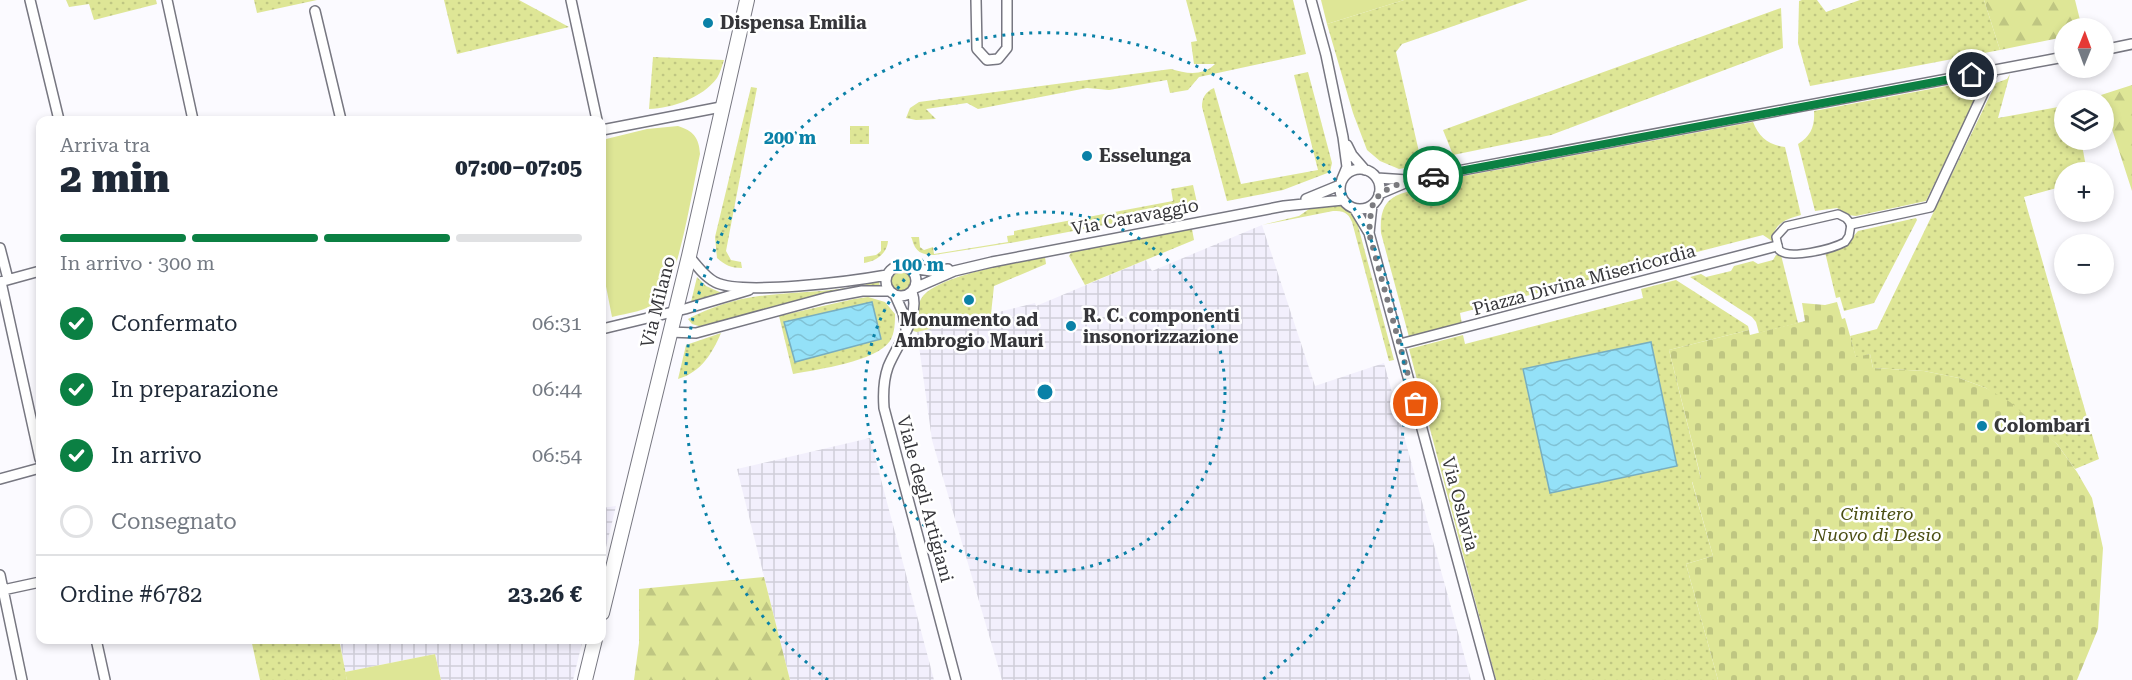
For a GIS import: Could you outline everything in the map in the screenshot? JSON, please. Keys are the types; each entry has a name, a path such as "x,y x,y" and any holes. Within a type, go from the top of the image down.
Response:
{"main road":[{"name":"Via Milano","path":"606,596 689,256 747,0"},
{"path":"585,680 594,644"}],"street":[{"path":"30,0 58,116"},
{"path":"571,0 596,116"},
{"path":"976,0 977,49 987,60 998,59 1007,48 1007,0"},
{"path":"1311,0 1326,55 1343,137 1347,167 1341,182 1343,200 1360,210 1372,206 1380,194 1412,180 2054,59"},
{"path":"167,2 192,116"},
{"path":"315,11 340,116"},
{"path":"2114,48 2132,44"},
{"path":"1777,246 1776,237 1786,226 1833,214 1842,216 1851,224 1930,207 1994,70"},
{"path":"606,129 721,107"},
{"path":"1343,137 1352,155 1377,178 1412,180"},
{"path":"1341,182 1352,170 1366,170"},
{"path":"1377,178 1380,194"},
{"name":"Via Caravaggio","path":"1284,206 1312,197 1341,182"},
{"name":"Via Caravaggio","path":"911,268 931,271 992,262 1284,206 1343,200"},
{"name":"Via Oslavia","path":"1369,233 1372,206"},
{"name":"Via Oslavia","path":"1354,208 1369,233 1490,680"},
{"name":"Piazza Divina Misericordia","path":"1400,344 1777,246 1781,253 1794,255 1840,244 1849,236 1851,224"},
{"path":"0,248 3,281 36,440"},
{"path":"689,256 714,282 728,286 754,288 887,275"},
{"name":"Via Caravaggio","path":"914,290 954,271 992,262"},
{"path":"669,332 696,333 825,298 862,291 892,293 902,296 914,290 916,277 911,268 899,265 887,275 886,282 892,293 903,313 906,329"},
{"path":"3,281 36,272"},
{"path":"606,328 754,288"},
{"name":"Viale degli Artigiani","path":"914,290 913,314 891,361 885,380 884,408 956,680"},
{"path":"0,479 36,469"},
{"path":"0,575 22,680"},
{"path":"3,590 36,583"},
{"path":"97,644 105,680"}],"shaded area":[{"path":"1262,225 1315,386 1384,363 1471,680 1002,680 932,440 917,332 1035,303 1036,306 1146,260 1152,271"},
{"path":"870,438 934,680 790,680 737,469"},
{"path":"616,506 606,547 606,507"},
{"path":"341,644 582,644 573,680 441,680 435,654 345,672"}],"green space":[{"path":"66,0 156,0 157,4 94,20 89,4 69,7"},
{"path":"254,0 317,0 257,13"},
{"path":"444,0 519,0 569,27 457,54"},
{"path":"1186,0 1293,0 1306,54 1199,77 1188,90 1170,93 1167,80 1109,90 1087,88 978,109 967,103 926,109 936,119 906,118 910,108 919,102 1171,69 1189,73 1205,71 1215,64 1194,64 1191,42 1197,41"},
{"path":"1321,0 1404,0 1327,24"},
{"path":"1404,0 1528,0 1402,44 1396,52 1422,165 1399,169 1380,161 1367,150 1353,113 1327,24"},
{"path":"1817,0 1826,12 1860,0 1984,0 2000,50 1810,86 1798,43 1799,1"},
{"path":"1984,0 2075,0 2080,18 2054,18 2054,39 2000,50"},
{"path":"1781,8 1783,48 1551,135 1453,155 1443,130"},
{"path":"653,57 724,60 717,78 703,91 686,101 668,107 649,109"},
{"path":"1308,72 1332,163 1330,172 1283,190 1227,201 1202,107 1208,91 1214,88 1241,184 1318,170 1294,75"},
{"path":"2010,74 1998,118 2054,108 2054,150 2083,150 2085,162 2054,162 2054,189 2024,197 2099,459 2075,469 2057,444 1986,388 1959,378 1924,371 1873,368 1870,354 1856,358 1850,336 1877,329 1996,83 2007,79"},
{"path":"1973,81 1981,87 1926,201 1856,216 1848,215 1837,208 1815,211 1798,144 1811,130 1814,111"},
{"path":"2132,85 2132,191 2114,135 2114,91"},
{"path":"751,87 757,88 726,251 731,260 741,262 742,268 738,268 728,266 717,258 715,237"},
{"path":"1753,122 1765,139 1785,147 1801,215 1790,218 1778,226 1772,241 1763,235 1460,313 1462,324 1409,337 1381,233 1384,209 1395,196 1437,186 1437,181"},
{"path":"678,126 688,130 698,143 700,154 679,254 666,290 659,300 649,307 612,317 606,286 606,139 647,129"},
{"path":"850,126 869,126 869,144 850,144"},
{"path":"1193,185 1198,207 1016,242 930,255 917,250 911,237 919,237 920,247 924,250 933,247 934,254 1008,242 1007,236 1014,235 1014,231 1173,201 1171,189"},
{"path":"1339,204 1351,210 1357,222 1394,360 1389,361 1352,222 1347,214 1333,211 1262,225 1299,216 1312,207"},
{"path":"1916,218 1874,303 1844,311 1840,297 1836,298 1825,252 1845,246 1858,231"},
{"path":"1192,229 1194,240 1085,285 1069,256 1072,251"},
{"path":"881,241 888,241 883,253 877,259 864,263 864,257 876,255 881,251"},
{"path":"1776,255 1781,255 1798,323 1759,333 1752,317 1690,277 1701,274 1706,277 1731,271 1734,266 1753,261 1758,264 1773,260"},
{"path":"1045,257 1046,264 994,286 991,314 917,332 913,331 919,302 929,291 942,283 978,271"},
{"path":"901,269 909,272 912,280 909,288 901,291 893,288 890,280 893,272"},
{"path":"697,277 706,286 724,294 691,302"},
{"path":"1676,280 1748,326 1749,330 1669,350 1701,479 1692,482 1713,556 1686,564 1718,680 1496,680 1409,349 1463,335 1465,344 1643,298 1641,289"},
{"path":"879,281 880,288 705,328 692,324 688,319 722,304 750,297 834,290"},
{"path":"868,297 885,302 895,314 894,331 890,341 883,348 860,359 793,374 779,316"},
{"name":"Cimitero Nuovo di Desio","path":"1837,302 1842,319 1845,318 1856,357 1870,354 1873,368 1924,371 1959,378 1986,388 2010,402 2057,444 2077,472 2092,498 2103,548 2098,629 2077,680 1718,680 1686,564 1713,556 1692,481 1701,478 1669,350 1749,330 1750,335 1805,321 1802,303 1825,305"},
{"path":"721,333 705,361 693,372 678,379 686,345"},
{"path":"764,577 790,680 634,680 639,643 639,589"},
{"path":"252,644 340,644 347,680 260,680"},
{"path":"435,654 441,680 347,680 345,672"}],"water":[{"path":"872,302 881,339 795,362 784,322"},
{"path":"1651,342 1677,466 1550,493 1523,369"}],"way so far":[{"path":"1416,404 1369,233 1372,206 1380,194 1412,180 1433,176"}],"place":[{"name":"Dispensa Emilia","path":"708,23"},
{"name":"Esselunga","path":"1087,156"},
{"name":"Monumento ad Ambrogio Mauri","path":"969,300"},
{"name":"R. C. componenti insonorizzazione","path":"1071,326"},
{"name":"Colombari","path":"1982,426"}],"route":[{"path":"1433,176 1972,75"}]}
